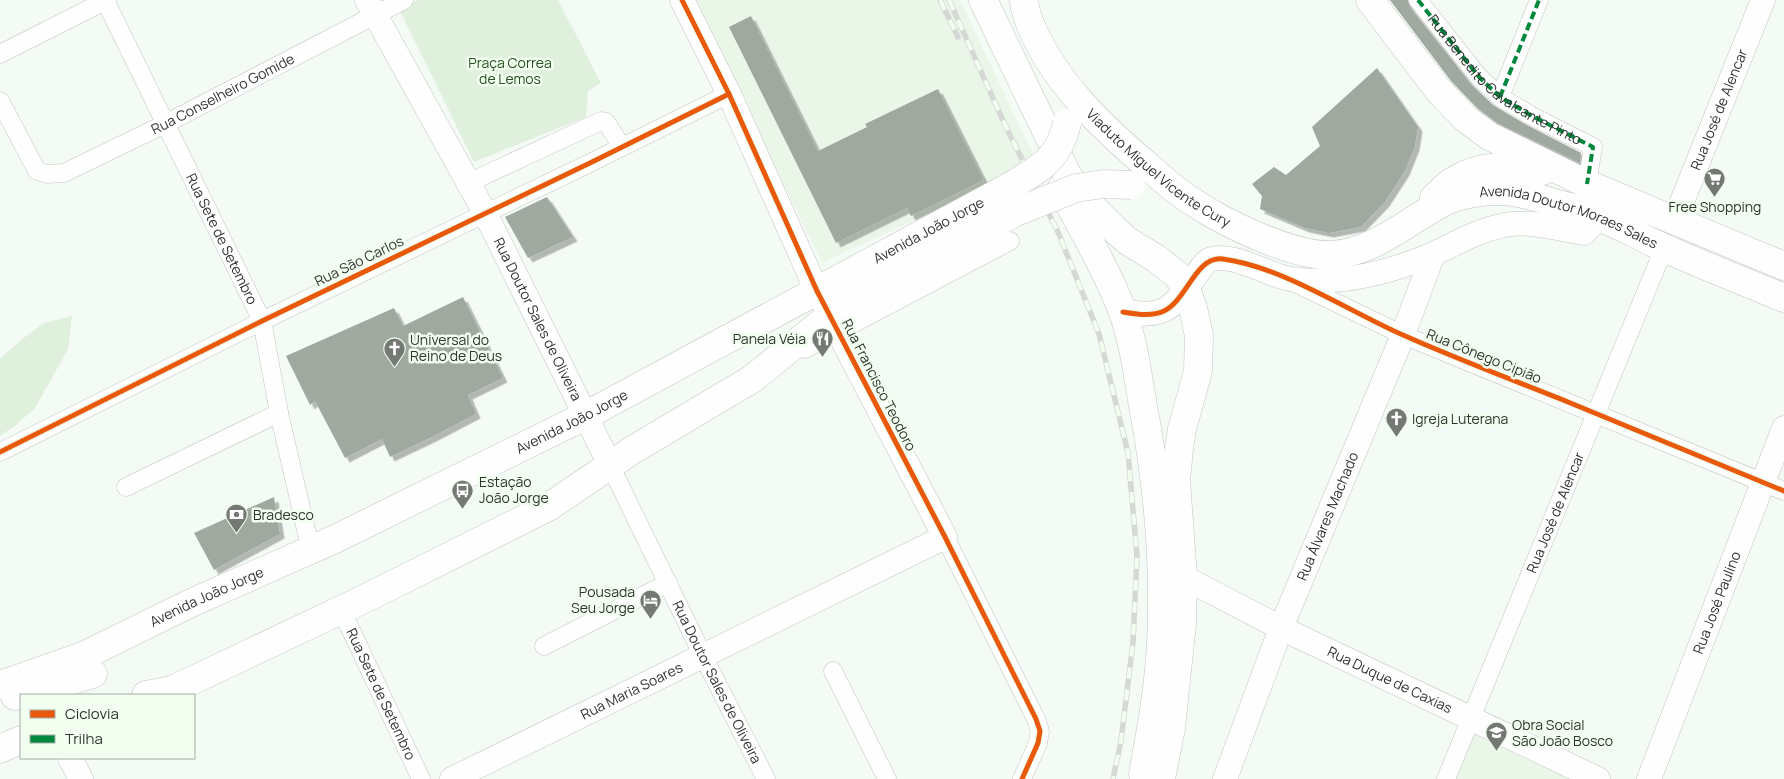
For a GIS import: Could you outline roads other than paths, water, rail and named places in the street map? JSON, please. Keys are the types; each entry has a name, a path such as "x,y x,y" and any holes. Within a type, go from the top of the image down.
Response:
{"main road":[{"path":"966,0 1033,136 1104,269 1123,312 1136,366 1153,463 1159,512 1163,588 1161,644 1155,699 1142,779"},
{"path":"983,0 1068,176 1098,214 1129,242 1177,275 1186,288 1194,308 1200,355 1193,394 1182,429 1176,481 1183,577 1178,671 1171,728 1161,779"},
{"path":"1370,0 1439,91 1466,119 1489,136 1587,184 1675,219 1784,266"},
{"name":"Viaduto Miguel Vicente Cury","path":"1023,3 1036,37 1062,80 1100,123 1154,171 1193,202 1239,228 1289,248 1316,255 1334,255 1352,250"},
{"name":"Avenida João Jorge","path":"159,693 341,609 550,506 621,458 752,379 835,323 1012,199 1038,170 1048,162 1064,138 1067,123 1067,104 1062,80"},
{"path":"1399,229 1454,180 1472,171 1509,166 1536,169 1587,184"},
{"name":"Avenida João Jorge","path":"0,684 82,656 191,603 590,424 818,291 1012,199 1104,184 1131,185 1159,191 1193,202"},
{"name":"Avenida Doutor Moraes Sales","path":"1352,250 1374,244 1448,200 1464,195 1499,191 1534,196 1600,218 1664,248 1784,298"},
{"path":"159,693 204,658"},
{"path":"24,694 93,674"},
{"path":"0,700 20,695"},
{"path":"0,749 20,740"}],"street":[{"path":"0,54 106,0"},
{"name":"Rua Sete de Setembro","path":"106,0 262,320 279,414 310,551"},
{"name":"Rua Conselheiro Gomide","path":"0,101 37,171 47,174 64,173 165,124 371,8 404,0"},
{"name":"Rua Francisco Teodoro","path":"682,0 729,94 818,291 945,537 1036,719 1040,731 1038,743 1022,779"},
{"name":"Rua Benedito Cavalcante Pinto","path":"1418,0 1480,77 1500,97 1532,116 1593,147 1587,184"},
{"path":"1500,97 1539,0"},
{"name":"Rua José de Alencar","path":"1675,219 1763,0"},
{"name":"Rua Doutor Sales de Oliveira","path":"371,8 485,213 590,424"},
{"name":"Rua São Carlos","path":"0,452 262,320 729,94"},
{"path":"468,183 601,121 606,122 622,147"},
{"path":"1286,278 1330,280 1384,272 1433,254 1472,234 1505,225 1547,226 1586,233 1600,218"},
{"name":"Avenida João Jorge","path":"835,323 1010,241"},
{"name":"Rua José de Alencar","path":"1446,779 1664,248"},
{"name":"Rua Álvares Machado","path":"1224,779 1281,628 1403,335 1433,254"},
{"name":"Rua Cônego Cipião","path":"1123,312 1154,314 1163,311 1173,305 1206,262 1221,258 1239,262 1286,278 1403,335 1774,487"},
{"path":"126,487 279,414"},
{"name":"Avenida João Jorge","path":"590,424 614,445 621,458"},
{"name":"Rua José Paulino","path":"1649,779 1774,487 1784,428"},
{"name":"Rua Doutor Sales de Oliveira","path":"621,458 668,583 766,779"},
{"name":"Rua Maria Soares","path":"452,779 945,537"},
{"name":"Rua Duque de Caxias","path":"1183,577 1281,628 1598,779"},
{"path":"544,646 668,583"},
{"name":"Rua Sete de Setembro","path":"341,609 421,779"},
{"path":"833,671 887,779"},
{"path":"71,759 81,779"}],"railway":[{"path":"940,0 958,37"},
{"path":"949,0 1005,125 1058,232 1099,334 1128,453 1137,556 1133,642 1121,741 1113,779"}],"place":[{"name":"Free Shopping","path":"1715,198"},
{"name":"Panela Véia","path":"822,358"},
{"name":"Universal do Reino de Deus","path":"394,367"},
{"name":"Igreja Luterana","path":"1396,438"},
{"name":"Estação João Jorge","path":"463,509"},
{"name":"Bradesco","path":"237,534"},
{"name":"Pousada Seu Jorge","path":"651,619"},
{"name":"Obra Social São João Bosco","path":"1496,752"}],"park label":[{"name":"Praça Correa de Lemos","path":"510,72"}]}
